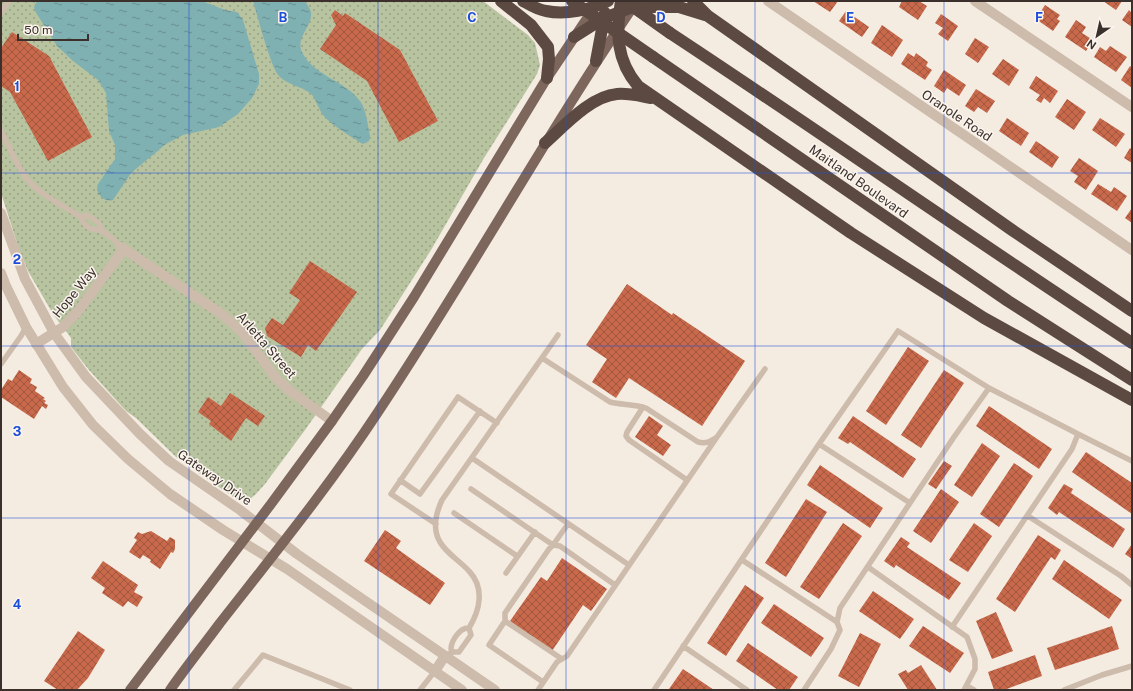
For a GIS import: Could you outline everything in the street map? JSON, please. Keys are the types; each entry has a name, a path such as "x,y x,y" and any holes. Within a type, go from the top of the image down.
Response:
{"highway":[{"path":"501,1 531,25 548,47 549,58 547,78"},
{"path":"523,1 531,6 546,11 573,11 607,1 596,61"},
{"name":"Maitland Boulevard","path":"572,1 1008,301 1132,380"},
{"path":"693,1 708,16 1012,230 1132,311"},
{"path":"574,37 627,4 679,7 708,16"},
{"path":"627,4 618,28 620,52 629,75 638,86 851,233 970,310 1132,400"},
{"name":"Maitland Boulevard","path":"627,4 814,128 1029,276 1132,343"},
{"path":"545,142 592,104 608,96 617,94 635,94 660,100"}],"main road":[{"path":"130,690 332,421 384,345 547,78 596,4"},
{"path":"170,690 337,471 378,414 439,319 545,142 618,28"}],"street":[{"name":"Oranole Road","path":"768,1 1132,250"},
{"path":"975,1 1132,107"},
{"name":"Gateway Drive","path":"1,213 26,279 54,333 86,377 140,434 169,460 297,554 449,654 495,690"},
{"name":"Arletta Street","path":"123,248 223,315 234,324 242,332 276,378 290,391 332,421"},
{"name":"Hope Way","path":"36,344 63,327 79,310 123,248"},
{"path":"1,273 26,327 63,387 93,425 128,459 170,494 242,542 287,569 462,690"},
{"path":"435,671 449,654"}],"lane":[{"path":"1,13 9,1"},
{"path":"1,130 28,180 54,201 80,217 83,223 94,231 101,230"},
{"path":"80,217 87,215 99,223 101,230 123,248"},
{"path":"1,364 26,327"},
{"path":"654,690 682,646 742,560 819,444 898,331 988,388 1132,461"},
{"path":"469,628 464,628 451,644 449,654 456,653 461,650 471,635 469,628 479,608 480,596 477,584 470,571 448,552 440,542 436,529 437,511 442,500 558,336"},
{"path":"542,358 610,402 632,404 643,407 698,442 704,444 711,442 717,437"},
{"path":"538,690 557,662 567,656 765,369"},
{"path":"804,690 831,649 840,630 837,622 840,608 988,388"},
{"path":"436,524 391,494 458,397 497,423"},
{"path":"643,407 627,432 626,436 628,440 687,480"},
{"path":"400,480 420,494 480,411"},
{"path":"952,627 1072,449 1078,434"},
{"path":"819,444 910,503"},
{"path":"472,458 629,565"},
{"path":"471,489 554,545 560,546 615,585"},
{"path":"454,513 517,556"},
{"path":"1028,516 1121,576 1132,585"},
{"path":"544,682 489,644 505,621 505,613 568,524"},
{"path":"506,573 534,532"},
{"path":"742,560 837,622"},
{"path":"868,567 967,637 975,659 975,669 966,688 974,690"},
{"path":"505,621 562,658"},
{"path":"682,646 747,690"},
{"path":"234,690 263,655 350,690"},
{"path":"1064,690 1102,675 1132,666"},
{"path":"420,690 435,671"}],"green space":[{"path":"1,1 483,1 528,35 535,43 540,65 537,74 484,158 431,250 380,330 362,349 265,484 250,499 236,499 176,457 136,418 126,411 89,370 71,347 71,338 53,314 28,271 19,249 1,193"}],"water":[{"path":"37,1 202,1 225,10 237,12 243,20 259,74 259,84 252,98 238,114 219,127 183,135 166,144 131,173 113,200 105,200 101,197 97,190 98,184 115,159 115,145 109,131 106,93 98,80 73,61 57,46 35,11 34,7"},
{"path":"253,1 305,1 311,11 311,17 302,37 300,47 302,52 313,67 346,88 360,101 364,108 370,136 369,141 363,144 336,127 323,115 311,94 279,76 268,52"}],"building":[{"path":"813,1 838,1 830,12"},
{"path":"902,1 919,1 927,6 918,20 899,7"},
{"path":"1103,1 1122,1 1116,10"},
{"path":"1045,5 1060,15 1057,19 1060,21 1053,31 1036,19"},
{"path":"335,10 343,16 345,13 400,50 438,121 399,142 367,81 320,49 336,25 331,15"},
{"path":"1129,10 1132,13 1132,27 1122,20"},
{"path":"846,11 869,27 862,37 839,21"},
{"path":"941,14 958,26 948,41 938,34 943,28 935,23"},
{"path":"1076,20 1086,27 1082,33 1093,40 1086,51 1065,37"},
{"path":"882,25 903,40 892,57 871,43"},
{"path":"12,32 49,56 92,137 48,161 10,92 1,86 1,48"},
{"path":"975,38 989,47 978,63 965,54"},
{"path":"1110,46 1127,57 1116,72 1094,57 1100,47 1106,51"},
{"path":"908,53 914,57 916,53 928,62 926,66 932,70 925,80 901,64"},
{"path":"1003,59 1019,70 1009,86 992,74"},
{"path":"1130,66 1132,68 1132,88 1121,80"},
{"path":"944,70 966,85 959,96 947,88 944,93 934,86"},
{"path":"1036,76 1058,91 1050,103 1044,98 1041,103 1036,100 1040,95 1029,88"},
{"path":"976,89 995,101 987,113 978,107 974,112 965,106"},
{"path":"1067,99 1086,112 1074,130 1055,117"},
{"path":"1007,118 1029,133 1021,146 999,131"},
{"path":"1100,118 1125,134 1116,147 1092,130"},
{"path":"1036,141 1059,157 1052,168 1029,152"},
{"path":"1130,148 1132,150 1132,163 1124,158"},
{"path":"1079,158 1098,171 1086,190 1074,182 1078,176 1070,171"},
{"path":"1098,184 1111,192 1114,187 1127,196 1117,211 1091,194"},
{"path":"1132,208 1132,223 1125,218"},
{"path":"310,261 357,292 316,351 308,345 301,357 267,336 265,328 272,318 283,325 300,300 289,293"},
{"path":"627,284 672,315 673,313 745,361 702,426 629,378 616,398 592,382 607,359 586,345"},
{"path":"908,347 929,361 886,425 866,411"},
{"path":"19,370 32,379 30,383 37,387 35,391 45,398 43,399 46,401 44,403 48,405 46,409 42,406 34,419 1,397 1,390 8,379 12,381"},
{"path":"944,370 964,383 921,448 901,435"},
{"path":"230,393 265,416 258,426 246,418 231,441 209,424 211,421 198,412 208,397 221,406"},
{"path":"989,406 1052,449 1039,469 976,426"},
{"path":"649,416 663,426 657,435 671,445 663,456 635,437"},
{"path":"853,416 916,459 903,478 850,442 848,444 838,438"},
{"path":"982,443 1000,456 972,497 954,485"},
{"path":"1086,452 1132,483 1132,514 1072,472"},
{"path":"944,461 952,466 936,489 928,484"},
{"path":"1014,463 1033,476 999,527 980,514"},
{"path":"820,465 883,508 870,528 807,485"},
{"path":"1064,484 1073,489 1071,493 1125,529 1113,548 1059,512 1057,515 1048,508"},
{"path":"941,489 959,502 931,543 913,531"},
{"path":"806,499 827,512 786,577 765,563"},
{"path":"843,523 862,536 819,599 800,587"},
{"path":"974,523 992,536 968,572 949,560"},
{"path":"385,530 401,541 396,548 445,583 430,605 364,561"},
{"path":"151,531 167,541 170,537 175,540 175,549 173,553 171,552 160,569 150,562 151,560 143,555 140,559 129,552 137,540 134,538 138,532 142,534"},
{"path":"1038,535 1061,550 1055,560 1051,557 1015,612 996,599"},
{"path":"901,537 910,543 907,547 961,583 949,600 896,565 894,568 884,561"},
{"path":"1132,544 1132,559 1125,554"},
{"path":"562,558 607,589 591,611 583,605 552,651 510,621 541,577 547,581"},
{"path":"1064,560 1122,600 1109,619 1052,579"},
{"path":"103,561 138,585 134,592 143,597 137,607 128,601 123,607 102,593 105,588 91,578"},
{"path":"745,585 764,598 726,656 707,643"},
{"path":"873,591 914,619 900,639 859,611"},
{"path":"774,604 824,638 811,657 761,623"},
{"path":"996,612 1013,651 992,659 976,621"},
{"path":"923,626 964,653 950,673 909,646"},
{"path":"1112,626 1119,649 1055,670 1047,648"},
{"path":"78,631 105,650 88,678 77,690 58,690 44,681"},
{"path":"860,633 881,644 859,687 838,676"},
{"path":"748,643 798,677 789,690 778,690 736,661"},
{"path":"1035,655 1042,676 1004,690 994,690 988,672"},
{"path":"921,665 937,690 908,690 898,674 906,670 908,673"},
{"path":"683,669 714,690 669,689"}]}
